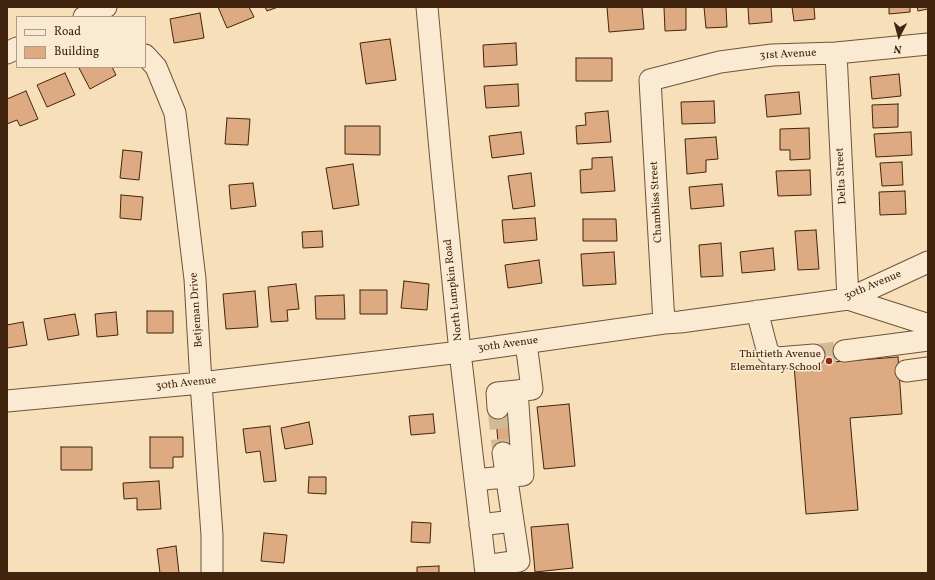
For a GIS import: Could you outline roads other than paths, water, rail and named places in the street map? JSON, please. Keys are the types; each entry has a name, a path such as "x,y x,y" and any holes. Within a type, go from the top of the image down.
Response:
{"street":[{"path":"86,16 105,7 112,16"},
{"name":"North Lumpkin Road","path":"427,7 460,352 485,569"},
{"name":"31st Avenue","path":"650,80 720,62 772,55 836,53 928,44"},
{"path":"7,53 16,48"},
{"name":"Delta Street","path":"836,53 848,299"},
{"name":"Betjeman Drive","path":"146,56 156,68 175,113 195,279 212,535 212,573"},
{"name":"Chambliss Street","path":"650,80 664,323"},
{"name":"30th Avenue","path":"7,401 201,383 460,352 848,299 928,262"},
{"path":"844,351 928,340 923,323 848,299"},
{"path":"757,311 768,352 777,358 814,355"},
{"path":"465,396 504,397 532,389 526,343"},
{"path":"906,371 928,368"},
{"path":"475,480 523,475 504,397"},
{"path":"485,569 519,561 502,453"},
{"path":"480,525 513,521"}],"tunnel":[{"path":"814,355 844,351"},
{"path":"498,408 503,453"}],"place":[{"name":"Thirtieth Avenue Elementary School","path":"829,361"}]}
